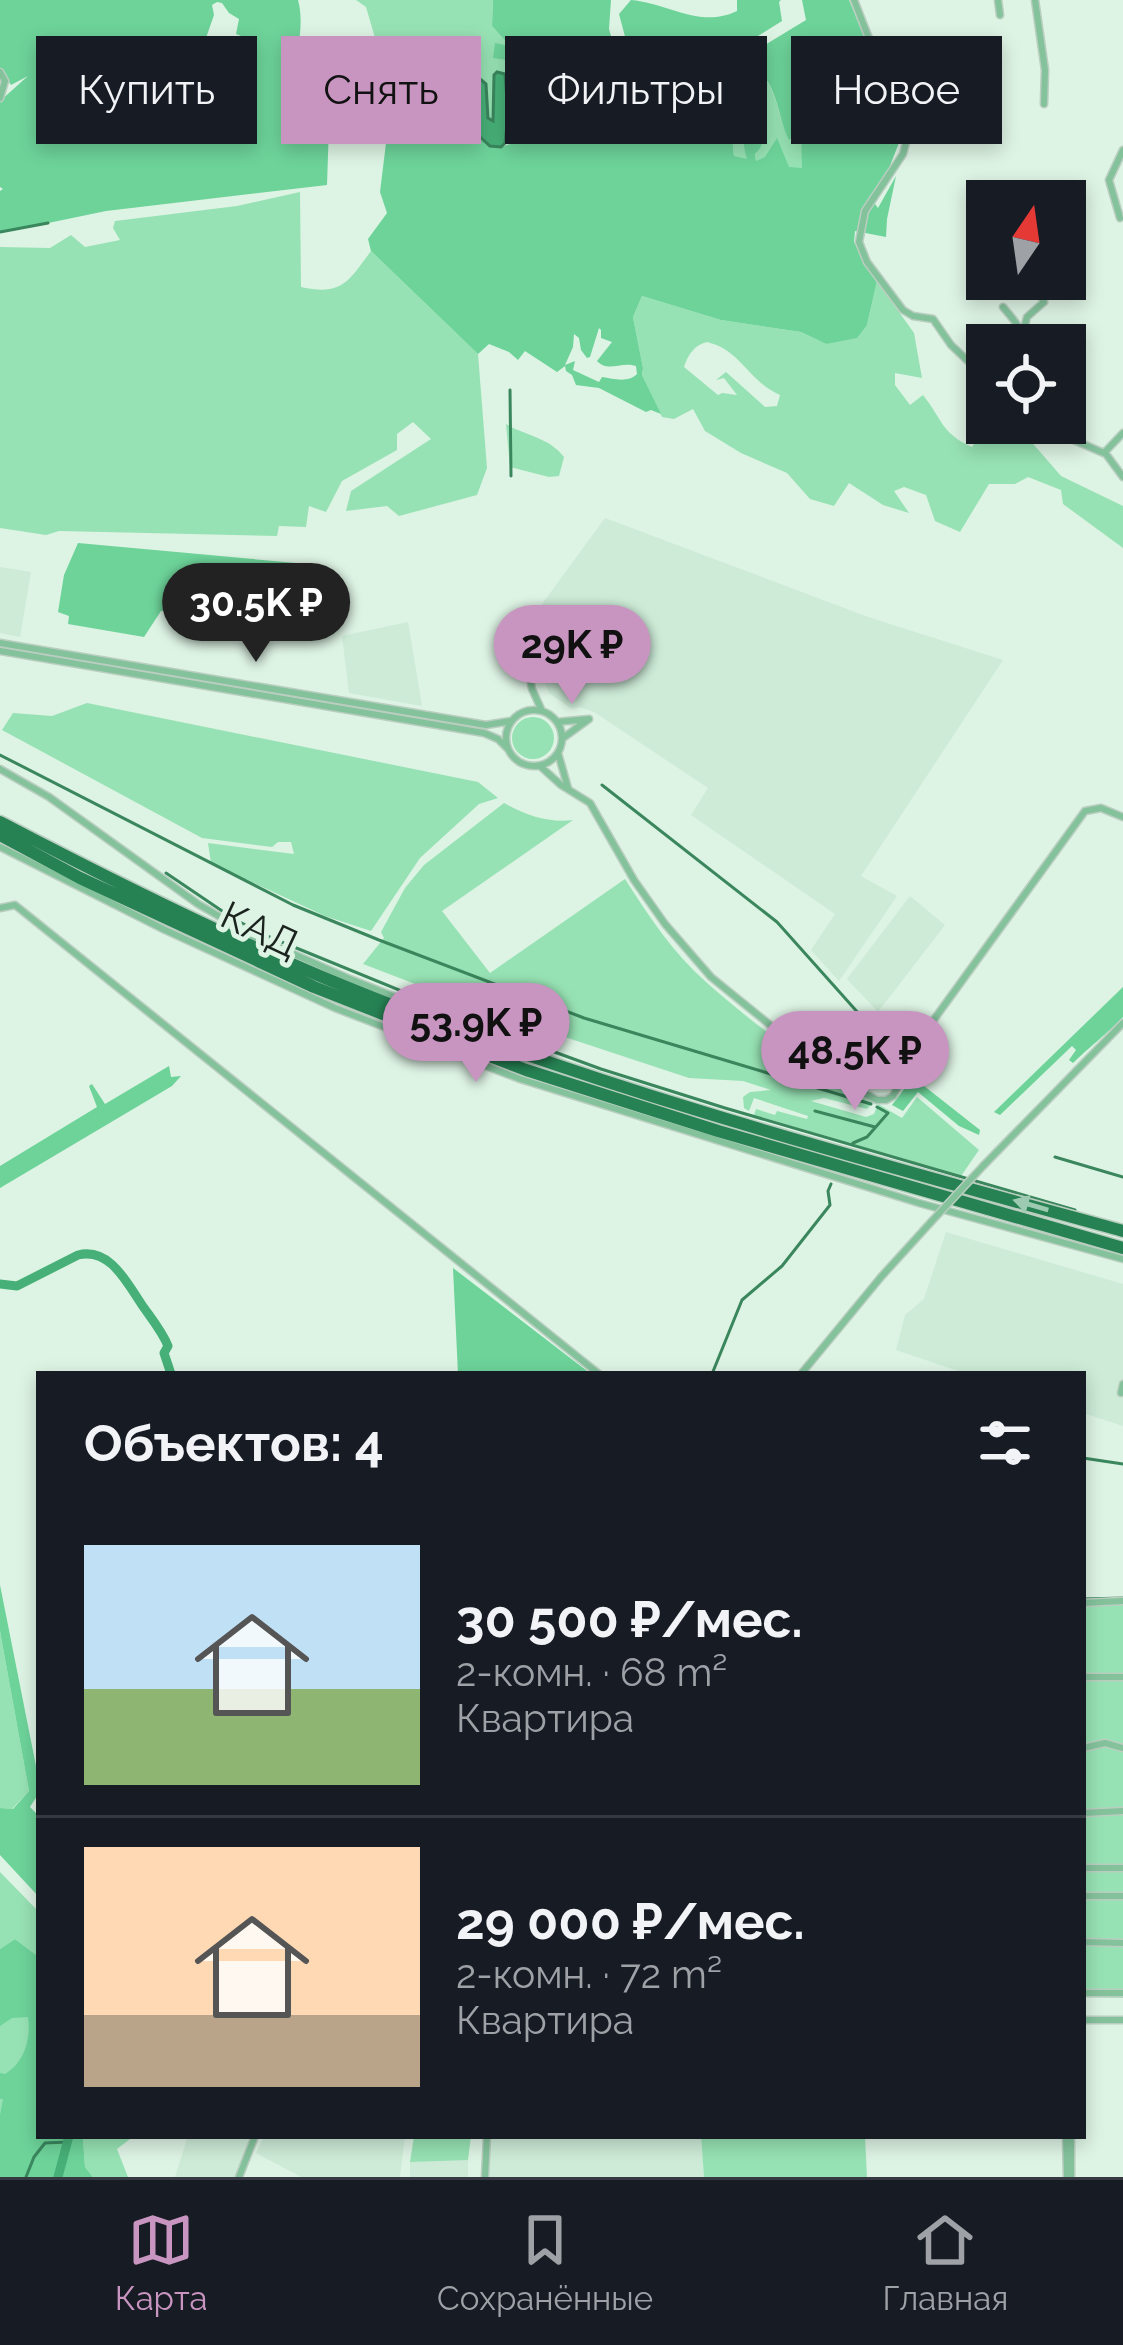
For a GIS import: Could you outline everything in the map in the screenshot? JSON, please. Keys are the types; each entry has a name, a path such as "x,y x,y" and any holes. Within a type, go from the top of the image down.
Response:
{"highway":[{"name":"КАД","path":"0,822 209,926 344,986 527,1055 733,1121 1123,1231"},
{"name":"КАД","path":"0,835 80,878 314,987 526,1070 1123,1248"}],"street":[{"path":"854,0 907,126 908,141 868,206 859,242 867,262 903,310 934,319 966,359"},
{"path":"998,0 1000,15"},
{"path":"1036,0 1045,104"},
{"path":"0,72 5,81 0,98"},
{"path":"1120,218 1109,180 1122,154"},
{"path":"1025,324 1043,300"},
{"path":"1003,307 1016,324"},
{"path":"1104,453 1123,433"},
{"path":"1083,444 1104,453 1123,478"},
{"path":"0,647 486,725 512,721 526,711 542,711"},
{"path":"0,647 498,739 518,761 540,766 590,803 634,880 711,976 785,1037 877,1100 892,1096 909,1054 1085,811 1101,808 1123,817"},
{"path":"530,678 542,711 557,722 562,739 558,752 568,788"},
{"path":"526,711 532,689"},
{"path":"557,722 589,719 562,739"},
{"path":"508,749 506,735 512,721"},
{"path":"540,766 558,752"},
{"path":"0,769 49,796 198,904 253,936 596,1078"},
{"path":"0,847 335,1008 520,1079 898,1196 1123,1259"},
{"path":"0,908 15,905 594,1371"},
{"path":"803,1371 880,1277 1123,1023"},
{"path":"1086,1603 1123,1601"},
{"path":"1086,1677 1123,1677"},
{"path":"1086,1747 1105,1743 1123,1748"},
{"path":"1086,1813 1123,1811"},
{"path":"1086,1868 1123,1868"},
{"path":"1086,1895 1123,1896"},
{"path":"1086,1942 1123,1943"},
{"path":"1086,1993 1123,1993"},
{"path":"1086,2020 1123,2020"},
{"path":"239,2177 254,2139"},
{"path":"485,2177 487,2139"},
{"path":"1068,2139 1069,2177"}],"shaded area":[{"path":"0,0 298,0 299,36 281,36 281,144 328,144 327,185 106,211 0,233 0,101 28,76 11,85 0,69"},
{"path":"356,0 493,0 492,26 505,40 505,144 490,146 481,110 481,36 374,36 366,7"},
{"path":"493,0 611,0 611,36 505,36 505,40 492,26"},
{"path":"631,0 710,17 737,11 737,0 781,0 782,21 758,36 625,36 619,14"},
{"path":"802,0 849,0 864,36 791,36 789,140 767,81 767,44 806,20"},
{"path":"495,43 505,45 505,60 493,58"},
{"path":"505,74 505,143 501,147 490,146 481,138 481,80 486,84 488,118 493,121 494,75"},
{"path":"767,81 791,144 802,144 803,168 789,168 765,157 756,162 755,154 767,144"},
{"path":"481,137 501,147 734,144 734,156 747,159 744,144 762,144 756,161 765,157 777,138 789,167 802,168 801,144 899,144 875,204 878,208 896,176 886,237 855,231 854,242 877,281 867,325 857,338 826,344 801,332 721,320 642,296 633,317 642,375 661,414 646,412 599,388 576,385 565,366 557,372 525,351 518,360 489,344 478,354 371,251 368,239 387,213 380,192 386,144 481,144","holes":["601,330 601,338 612,342 597,361 606,366 636,366 633,377 602,377 599,382 573,370 575,361 565,365 574,334 587,358"]},
{"path":"734,144 762,144 748,161 734,157"},
{"path":"300,192 301,287 326,290 343,284 371,251 478,354 487,468 477,495 399,516 387,506 346,511 351,491 431,439 413,422 397,434 397,450 342,481 326,512 309,506 306,527 279,526 277,536 59,531 46,535 0,528 0,247 50,248 71,235 85,247 120,240 113,228 115,221 237,206"},
{"path":"877,281 914,333 922,378 895,373 895,385 910,405 923,395 948,431 972,447 1033,444 1061,476 1123,506 1123,548 1063,504 1061,490 1028,477 1015,484 989,484 960,532 935,521 926,495 904,487 894,491 909,513 883,505 849,483 834,506 810,499 787,473 705,431 693,409 674,419 662,417 642,375 633,317 642,296 721,320 801,332 826,344 867,325","holes":["707,342 737,359 780,395 777,406 765,407 726,372 716,380 724,378 737,395 718,395 684,367 698,345"]},
{"path":"506,424 558,450 564,457 559,476 510,467"},
{"path":"605,518 868,617 1003,660 861,876 897,896 839,981 811,950 835,914 691,815 708,788 594,712 572,709 549,693 534,615"},
{"path":"78,543 318,565 322,591 319,603 161,611 144,637 68,624 69,616 58,612 64,575"},
{"path":"0,567 31,572 20,637 0,633"},
{"path":"408,622 422,706 349,693 342,636"},
{"path":"87,703 478,782 498,798 479,804 420,858 371,931 325,916 211,863 208,843 294,854 291,842 272,847 202,838 2,730 13,713 52,716"},
{"path":"533,717 548,723 554,738 548,753 533,759 518,753 512,738 518,723"},
{"path":"504,803 537,817 573,820 442,911 490,973 625,879 672,946 706,982 786,1046 873,1102 867,1109 824,1098 811,1101 866,1117 874,1114 878,1104 902,1118 917,1097 979,1150 961,1176 754,1115 756,1109 808,1116 754,1098 749,1111 744,1108 743,1097 750,1092 771,1090 743,1081 689,1078 483,1010 363,964 384,938 381,932 405,888 424,865"},
{"path":"910,896 945,925 878,1012 847,979"},
{"path":"1123,987 1123,1017 1117,1023 1073,1063 1069,1060 1076,1050 1072,1046 1000,1115 994,1112"},
{"path":"169,1066 171,1077 181,1076 172,1086 0,1188 0,1166 97,1107 89,1086 105,1104"},
{"path":"919,1082 980,1130 979,1135 959,1126 918,1092 903,1111 892,1105 908,1084"},
{"path":"946,1232 1123,1284 1123,1426 1086,1414 1086,1371 958,1371 896,1350 905,1315 924,1299"},
{"path":"453,1268 587,1371 458,1371"},
{"path":"0,1585 36,1766 36,1798 30,1807 36,1813 36,1894 0,1855 0,1808 13,1809 29,1791 0,1631"},
{"path":"1123,1599 1123,1998 1086,1997 1086,1600"},
{"path":"0,1631 29,1791 12,1809 0,1808"},
{"path":"0,1872 36,1909 36,1955 15,1939 0,1949"},
{"path":"15,1939 36,1955 36,2139 83,2139 85,2167 93,2177 0,2177 0,2073 17,2063 25,2049 28,2017 12,2018 0,2026 0,1949"},
{"path":"36,1995 36,2139 0,2177 0,2013"},
{"path":"83,2139 130,2139 117,2149 128,2177 93,2177 85,2167"},
{"path":"187,2139 249,2139 235,2177 175,2177"},
{"path":"263,2139 405,2139 400,2177 301,2177 256,2153"},
{"path":"414,2139 471,2139 468,2160 410,2162"},
{"path":"490,2139 701,2139 704,2177 488,2177"},
{"path":"701,2139 865,2139 867,2177 704,2177"},
{"path":"468,2160 468,2177 410,2177 410,2162"}],"waterway":[{"path":"0,232 48,223"},
{"path":"510,390 511,476"},
{"path":"0,755 293,905 379,940 584,1018 871,1104"},
{"path":"602,785 777,922 877,1034 886,1074"},
{"path":"166,873 267,936 519,1039 725,1108 1075,1210"},
{"path":"853,1143 867,1137 888,1113 877,1107"},
{"path":"815,1111 875,1127"},
{"path":"1055,1157 1123,1177"},
{"path":"713,1371 742,1300 782,1266 830,1205 831,1184"},
{"path":"0,1284 17,1286 78,1255 99,1256 124,1277 160,1330 168,1346 164,1353 170,1371"},
{"path":"1086,1458 1123,1464"},
{"path":"1086,1599 1123,1598"},
{"path":"58,2177 68,2139"},
{"path":"26,2177 45,2143 68,2142"}]}
